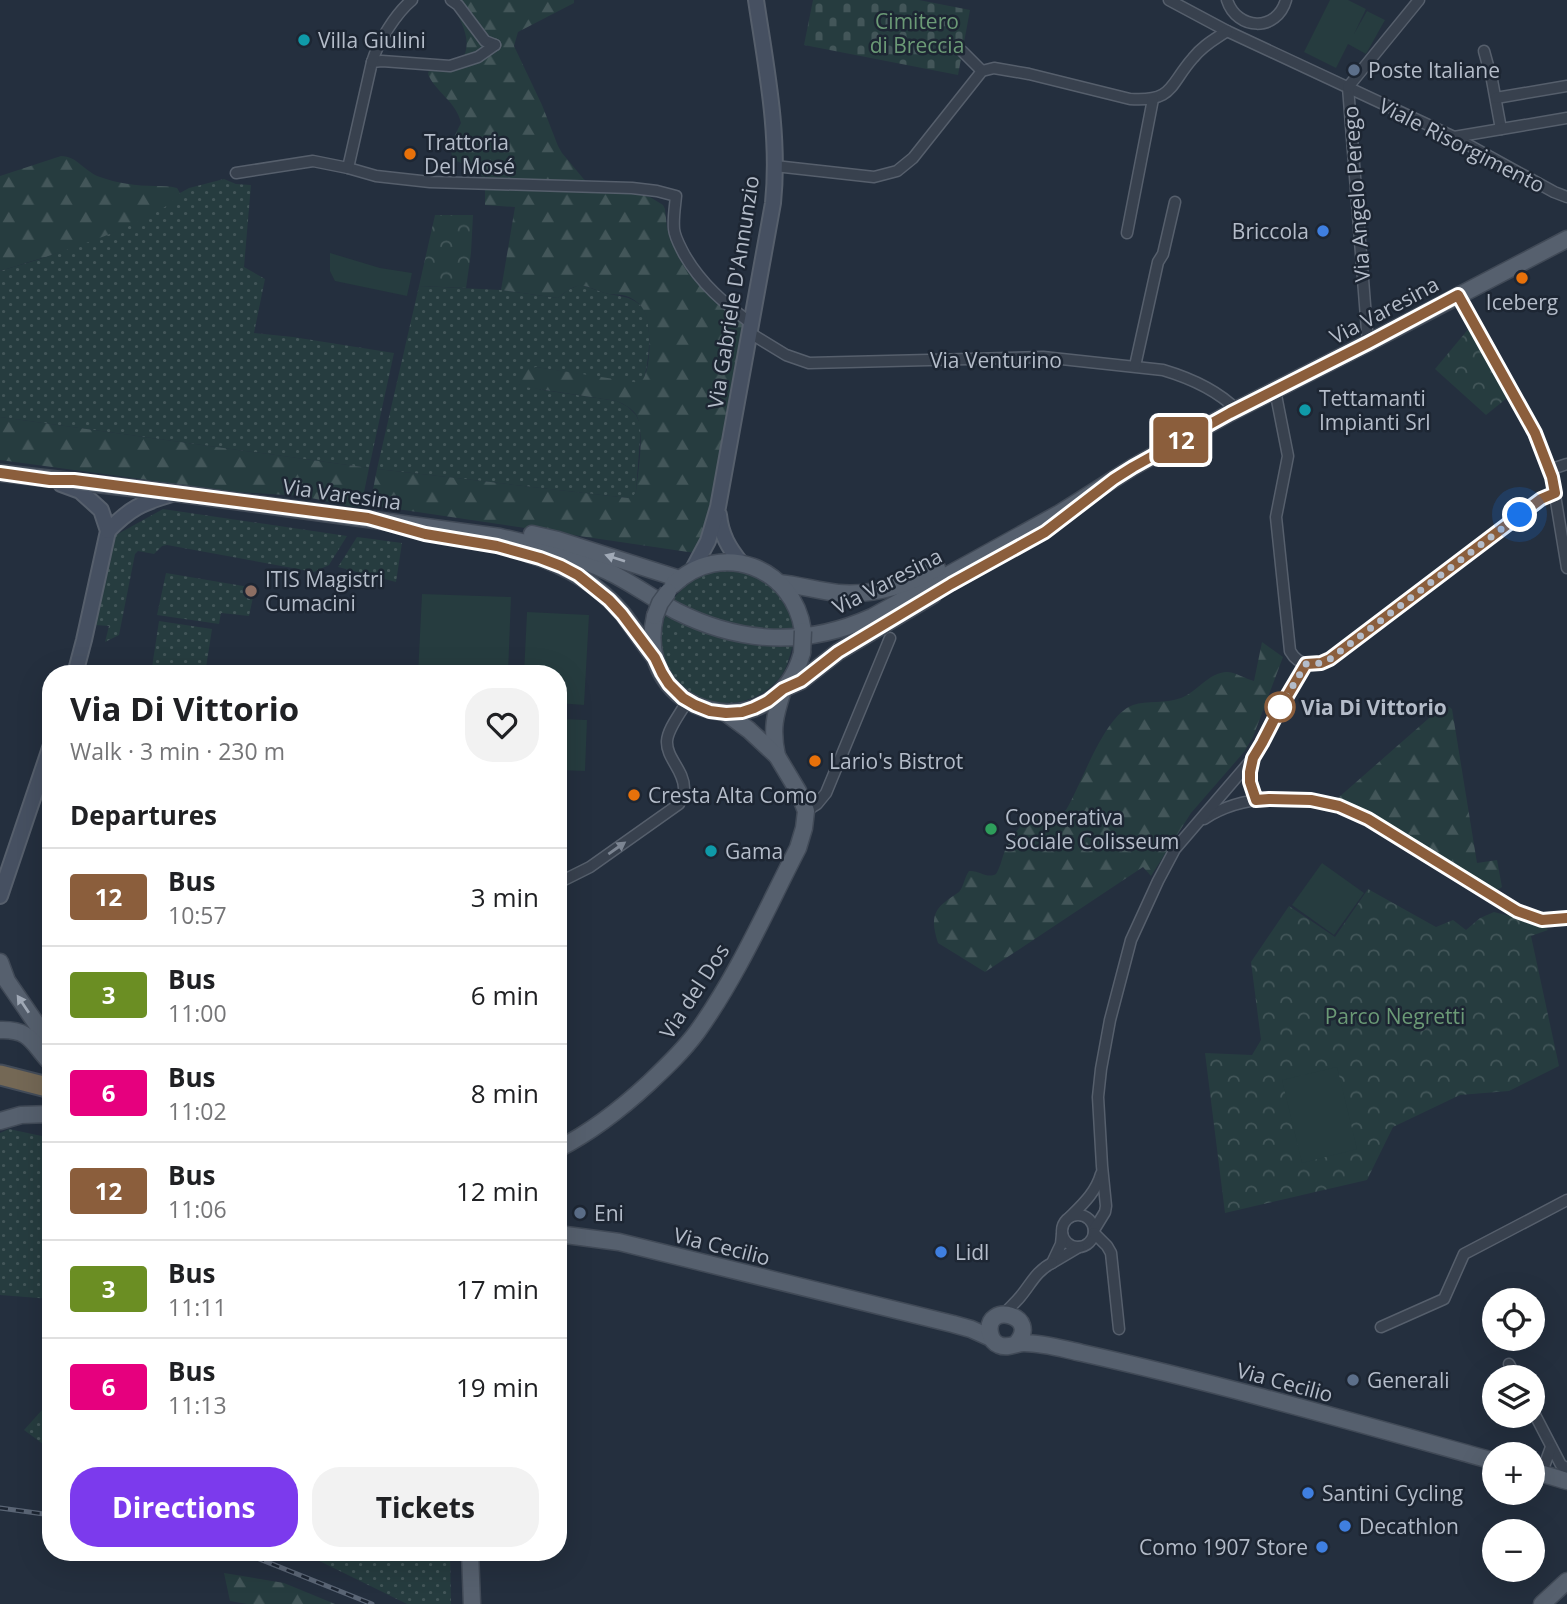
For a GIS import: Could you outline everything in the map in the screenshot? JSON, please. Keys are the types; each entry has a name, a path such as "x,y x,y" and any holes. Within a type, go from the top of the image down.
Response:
{"highway":[{"path":"0,1075 42,1086"},
{"path":"0,1089 42,1099"}],"main road":[{"name":"Via Gabriele D'Annunzio","path":"686,575 708,541 718,507 773,203 774,126 756,0"},
{"name":"Via Varesina","path":"0,473 50,480 74,480 500,537 580,559 609,572 658,601 703,623 727,631 779,639 810,636 851,626 872,617 1060,513 1114,479 1237,410 1567,239"},
{"path":"779,583 844,593 872,592 895,587 920,578 1025,520 1114,479"},
{"path":"368,518 425,534 522,552 561,566 593,586 609,600 655,658 669,684 687,701 705,709 726,713 754,708 768,701 783,689 801,681 838,652 951,584 1045,532 1114,479"},
{"path":"50,480 80,491 101,510 108,531 77,665"},
{"path":"101,510 112,485"},
{"path":"108,531 141,504 175,493"},
{"name":"Via Gabriele D'Annunzio","path":"718,507 724,539 741,563"},
{"path":"368,518 417,518 483,524 516,530 686,575"},
{"path":"655,658 652,636 655,616 668,592 686,575 712,564 731,562 761,570 779,583 794,602 803,631 802,653 796,671 783,689 776,712 773,729 777,756"},
{"path":"726,713 777,756 798,791 806,811"},
{"path":"0,896 42,772"},
{"name":"Via del Dos","path":"567,1144 600,1125 625,1105 679,1054 696,1033 734,973 798,848 806,811"},
{"path":"0,962 7,981 42,1032"},
{"path":"0,1030 19,1031 34,1041 42,1051"},
{"path":"0,1121 21,1115 42,1114"},
{"name":"Via Cecilio","path":"567,1236 619,1242 953,1324 991,1338"},
{"path":"1013,1316 1021,1325 1021,1336 1016,1344 1000,1346 991,1338 989,1331 999,1317 1013,1316"},
{"name":"Via Cecilio","path":"953,1324 999,1317"},
{"name":"Via Cecilio","path":"1021,1325 1064,1349"},
{"name":"Via Cecilio","path":"1016,1344 1042,1344 1247,1393 1482,1458"},
{"path":"1545,1473 1567,1479"},
{"path":"470,1561 472,1604"},
{"path":"1542,1604 1567,1581"}],"street":[{"path":"236,173 313,161 348,168 372,62 390,26 412,0"},
{"path":"372,62 450,66 478,57 495,44 485,41 458,5 451,0"},
{"name":"Viale Risorgimento","path":"1169,0 1227,31 1454,137 1567,197"},
{"path":"1227,0 1236,15 1253,24 1273,19 1280,13 1286,0"},
{"path":"1348,87 1419,0"},
{"path":"1260,46 1263,23"},
{"path":"775,166 874,177 897,171 913,158 982,71 994,68 1130,99 1159,98 1169,91 1203,47 1227,31"},
{"path":"962,51 982,71"},
{"path":"1483,51 1502,129"},
{"path":"1496,98 1567,86"},
{"name":"Via Angelo Perego","path":"1348,87 1368,343"},
{"path":"1127,233 1153,99"},
{"path":"1454,137 1567,118"},
{"name":"Via Venturino","path":"348,168 376,176 430,182 632,188 676,196 675,234 692,268 711,291 751,329 786,355 809,363 1042,357 1135,366 1180,375 1216,393 1237,410"},
{"path":"1135,366 1158,262 1163,254 1175,202"},
{"path":"1458,295 1535,433 1555,493 1567,568"},
{"path":"1275,390 1287,456 1276,517 1290,651 1294,658 1306,664 1330,659 1541,499 1555,493"},
{"path":"1549,470 1567,464"},
{"path":"806,811 827,793 890,638"},
{"path":"999,1317 1022,1295 1043,1267 1089,1243 1105,1212 1098,1097 1110,1020 1131,940 1175,849 1253,758 1306,664"},
{"path":"567,878 590,867 680,804 684,790 682,773 667,746 670,731 687,701"},
{"path":"1253,758 1250,782 1256,800"},
{"path":"1194,826 1217,811 1256,800 1311,800 1339,806 1368,819 1517,911 1542,920 1567,918"},
{"path":"1052,1263 1061,1244 1064,1222 1088,1199 1097,1186 1102,1166"},
{"path":"1381,1327 1444,1299 1464,1254 1567,1200"},
{"path":"1070,1217 1077,1215 1087,1218 1111,1253 1119,1329"},
{"path":"1062,1234 1069,1245 1091,1245 1101,1249 1113,1266"},
{"path":"1021,1325 1018,1312 1022,1295"},
{"path":"1542,1428 1561,1465 1567,1468"},
{"path":"1545,1457 1551,1447"}],"green space":[{"path":"451,0 574,0 574,3 518,32 514,46 558,146 587,183 485,182 480,173 453,158 453,140 461,123 455,109 428,74 430,66 464,56 466,36"},
{"name":"Cimitero di Breccia","path":"813,0 919,0 970,10 958,75 804,45"},
{"path":"1330,0 1348,0 1366,9 1354,34 1367,11 1385,20 1366,54 1348,44 1336,68 1304,52"},
{"path":"61,156 72,159 95,175 106,179 134,185 174,187 180,193 168,205 124,228 0,271 0,176"},
{"path":"224,179 236,184 251,185 244,267 265,279 254,333 394,353 369,468 0,417 0,271 114,232 155,212 189,188"},
{"path":"485,185 632,193 650,197 665,209 667,228 679,258 707,293 744,323 711,511 695,553 370,505 377,469 628,498 636,491 641,439 638,420 633,411 617,401 525,387 519,384 518,379 525,370 536,367 640,383 649,359 648,325 643,309 628,297 585,286 574,287 558,298 501,290 515,207 485,205"},
{"path":"435,215 473,215 466,288 419,286"},
{"path":"330,253 380,268 412,273 407,296 335,281 330,271"},
{"path":"579,285 628,298 637,302 645,312 649,331 643,381 639,384 536,367 519,384 617,401 628,407 641,426 634,496 628,498 377,469 419,286 501,290 558,298"},
{"path":"1470,327 1507,398 1486,415 1435,369"},
{"path":"0,417 369,468 361,507 353,507 302,496 237,492 0,460"},
{"path":"163,509 347,536 329,565 314,572 167,545 154,554 138,551 135,554 119,635 105,642 109,626 95,625 116,535"},
{"path":"357,537 402,543 396,582 338,567"},
{"path":"733,569 756,577 775,590 788,608 794,632 778,633 711,620 671,601 698,577"},
{"path":"166,573 255,588 249,616 221,613 219,624 157,615"},
{"path":"422,594 511,597 508,665 418,665"},
{"path":"527,612 589,615 584,705 567,704 567,665 524,665"},
{"path":"666,612 793,644 784,670 775,683 761,694 746,700 713,702 697,696 683,688 672,676 664,660 661,642"},
{"path":"159,621 212,629 206,665 152,665"},
{"path":"1262,642 1283,657 1253,737 1244,752 1191,813 1151,876 1143,867 985,972 938,943 934,921 940,906 959,892 969,871 989,876 996,874 1006,848 1029,818 1039,812 1066,810 1103,736 1122,712 1133,705 1181,698 1209,678 1221,673 1228,672 1254,681"},
{"path":"1445,704 1452,709 1477,863 1497,860 1502,887 1493,893 1357,806 1338,798"},
{"path":"567,719 587,720 585,771 567,770"},
{"path":"1322,863 1364,893 1334,935 1292,905"},
{"name":"Parco Negretti","path":"1368,889 1436,927 1453,920 1466,930 1480,918 1494,912 1544,925 1548,930 1531,936 1559,1066 1509,1091 1460,1095 1393,1127 1367,1180 1225,1213 1205,1053 1252,1055 1261,1040 1251,962 1289,906 1335,937"},
{"path":"1337,1067 1357,1149 1302,1163 1282,1080"},
{"path":"9,1129 42,1136 42,1298 0,1295 0,1133"},
{"path":"42,1410 42,1443 24,1430"},
{"path":"319,1561 450,1561 451,1604 407,1604"},
{"path":"224,1573 284,1583 335,1604 247,1604 230,1601"}],"railway":[{"path":"0,1508 42,1514"},
{"path":"264,1561 372,1604"}],"bus line":[{"name":"12","path":"0,473 368,518 425,534 522,552 578,575 609,600 655,658 677,694 710,711 736,712 748,710 772,699 783,689 801,681 838,652 951,584 1045,532 1133,467 1230,413 1458,295 1535,433 1552,477 1555,493 1541,499 1330,659 1306,664 1253,758 1250,782 1256,800 1311,800 1339,806 1368,819 1517,911 1542,920 1567,918"}],"place":[{"name":"Villa Giulini","path":"304,40"},
{"name":"Poste Italiane","path":"1354,70"},
{"name":"Trattoria Del Mosé","path":"410,154"},
{"name":"Briccola","path":"1323,231"},
{"name":"Iceberg","path":"1522,278"},
{"name":"Tettamanti Impianti Srl","path":"1305,410"},
{"name":"ITIS Magistri Cumacini","path":"251,591"},
{"name":"Via Di Vittorio","path":"1280,707"},
{"name":"Lario's Bistrot","path":"815,761"},
{"name":"Cresta Alta Como","path":"634,795"},
{"name":"Cooperativa Sociale Colisseum","path":"991,829"},
{"name":"Gama","path":"711,851"},
{"name":"Eni","path":"580,1213"},
{"name":"Lidl","path":"941,1252"},
{"name":"Generali","path":"1353,1380"},
{"name":"Santini Cycling","path":"1308,1493"},
{"name":"Decathlon","path":"1345,1526"},
{"name":"Como 1907 Store","path":"1322,1547"}],"route":[{"path":"1280,707 1306,664 1330,659 1520,515"}]}
